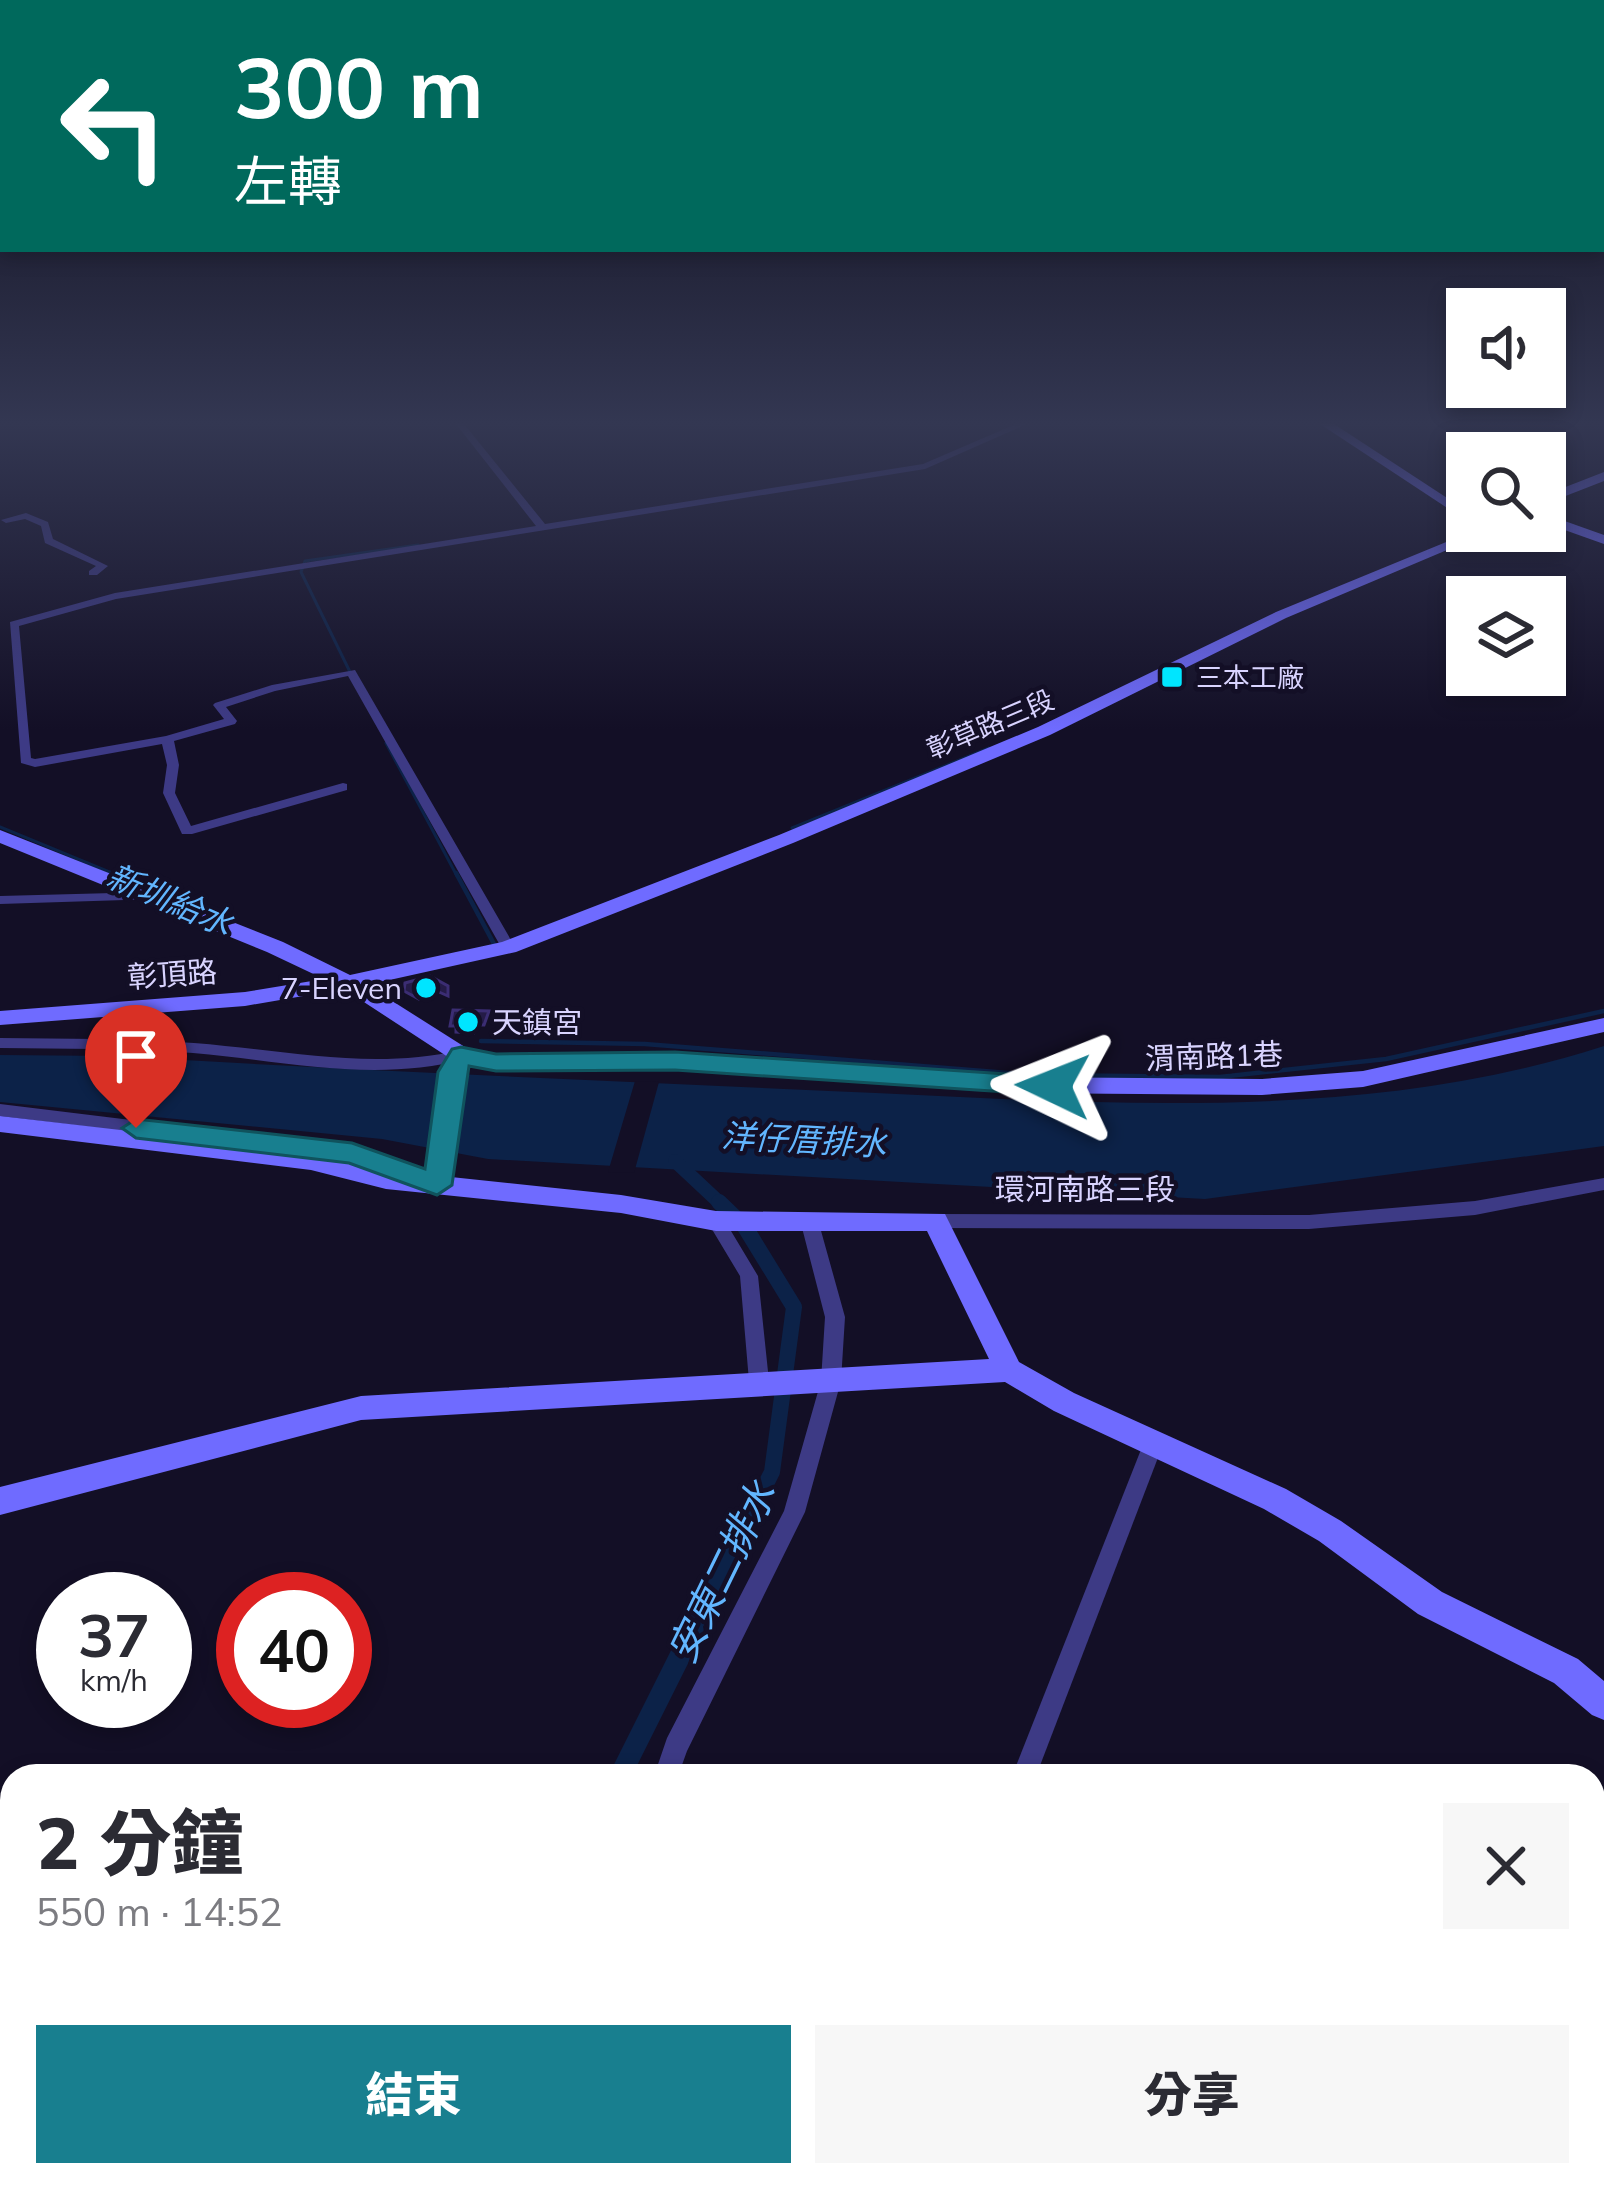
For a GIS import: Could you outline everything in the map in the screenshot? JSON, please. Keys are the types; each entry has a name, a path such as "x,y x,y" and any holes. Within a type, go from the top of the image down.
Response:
{"street":[{"path":"45,526 48,541 103,566 93,573"},
{"path":"0,628 115,596 548,526"},
{"path":"1566,526 1604,540"},
{"name":"彰草路三段","path":"508,947 786,839 1044,731 1281,615 1446,547"},
{"path":"14,624 25,760 35,763 167,739 231,721 219,705 272,688 351,672 508,947"},
{"path":"0,686 17,683"},
{"path":"167,739 173,765 169,793 187,831 344,787"},
{"path":"0,836 356,980 461,1055"},
{"path":"0,901 151,896"},
{"name":"彰頂路","path":"0,1018 245,999 508,947"},
{"name":"渭南路1巷","path":"461,1055 496,1063 675,1061 1012,1085 1262,1087 1363,1079 1604,1025"},
{"path":"0,1043 220,1050 355,1067 429,1065 461,1055"},
{"path":"0,1110 352,1153 437,1185 451,1072 461,1055"},
{"name":"環河南路三段","path":"0,1124 310,1162 386,1180 621,1204 716,1221 1309,1222 1475,1208 1604,1184"},
{"path":"670,1764 794,1512 835,1317 799,1220"},
{"path":"716,1221 749,1276 765,1381"},
{"path":"936,1221 1009,1370"},
{"path":"0,1501 361,1408 1009,1370 1064,1402 1275,1498 1430,1603 1566,1672 1604,1702"},
{"path":"1029,1764 1154,1442"}],"water":[{"name":"洋仔厝排水","path":"1604,1046 1604,1146 1205,1199 488,1159 382,1139 0,1102 0,1055 112,1056 1024,1100 1220,1103 1414,1088 1510,1071"}],"pier":[{"path":"635,1081 659,1082 634,1173 608,1172"}],"building":[{"name":"7-Eleven","path":"430,976 448,986 448,996 439,992 419,999 404,991 405,983"},
{"name":"天鎮宮","path":"453,1010 489,1011 484,1025 478,1025 474,1033 456,1032 456,1026 450,1026"}],"waterway":[{"path":"351,674 301,572 305,561 418,545"},
{"path":"386,743 457,876"},
{"path":"792,828 989,748"},
{"name":"新圳給水","path":"0,827 119,876"},
{"name":"新圳給水","path":"111,873 192,906"},
{"path":"456,873 494,944"},
{"path":"481,1041 645,1044 1034,1075 1220,1077 1386,1059 1604,1011"},
{"name":"安東二排水","path":"675,1161 722,1205"},
{"name":"安東二排水","path":"691,1633 772,1472 794,1307 745,1227 719,1202"},
{"name":"安東二排水","path":"626,1764 693,1630"}],"place":[{"name":"三本工廠","path":"1172,677"},
{"name":"7-Eleven","path":"426,988"},
{"name":"天鎮宮","path":"468,1022"}],"route":[{"path":"136,1128 352,1153 437,1185 451,1072 461,1055 496,1063 675,1061 1053,1086"}]}
